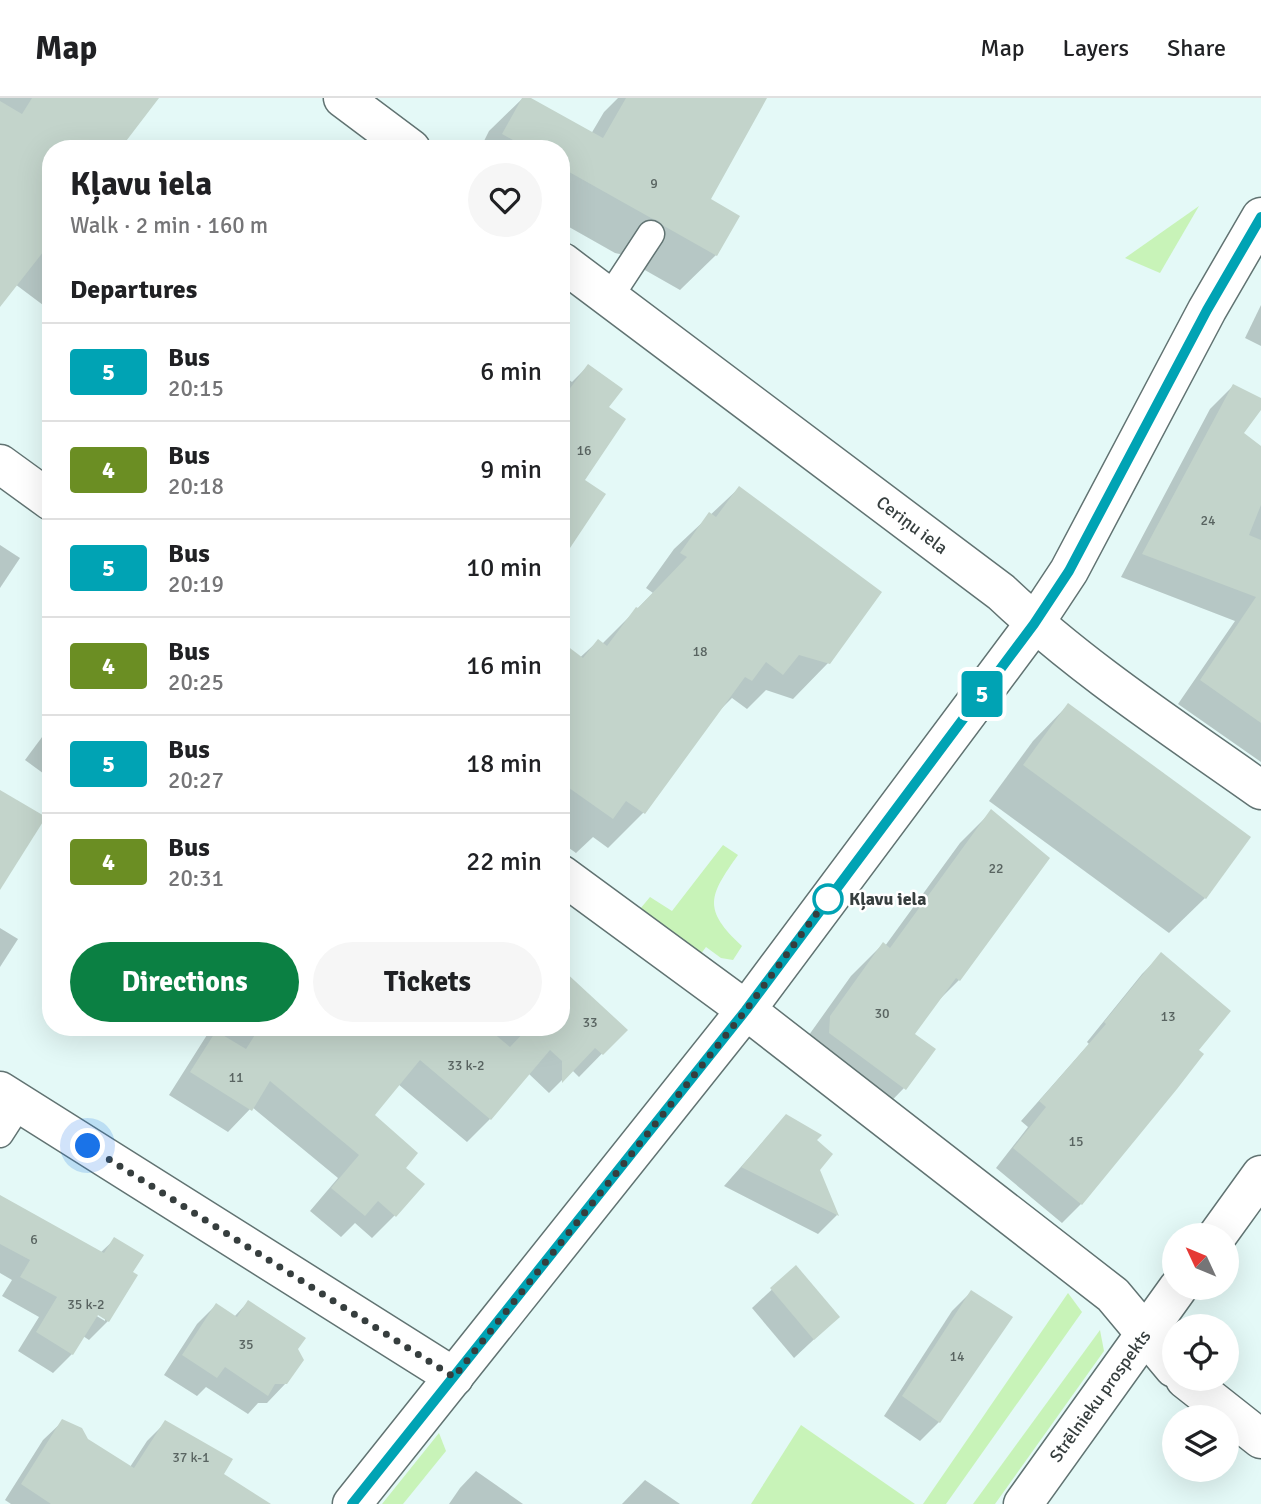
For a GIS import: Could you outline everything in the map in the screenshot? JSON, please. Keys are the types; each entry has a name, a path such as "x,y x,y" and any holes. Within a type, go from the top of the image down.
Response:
{"street":[{"path":"343,98 399,140"},
{"path":"352,1504 746,1010 1034,624 1069,571 1207,310 1261,217"},
{"name":"Ceriņu iela","path":"570,268 990,584 1073,655 1261,790"},
{"path":"0,464 42,494"},
{"path":"570,881 746,1010 1113,1295 1162,1355"},
{"path":"7,1109 454,1377"},
{"path":"1226,1223 1261,1175"},
{"name":"Strēlnieku prospekts","path":"1023,1504 1169,1300"},
{"path":"1200,1391 1261,1439"}],"lane":[{"path":"609,298 651,234"}],"green space":[{"path":"1199,206 1160,273 1125,258"},
{"path":"723,845 738,855 721,881 714,902 720,922 742,946 733,960 721,958 706,947 700,955 640,909 650,897 672,911"},
{"path":"1068,1293 1082,1312 946,1504 923,1504"},
{"path":"1100,1330 1104,1351 995,1504 973,1504"},
{"path":"801,1425 915,1504 751,1504"},
{"path":"439,1433 446,1451 403,1504 382,1504"}],"building":[{"path":"32,98 159,98 127,140 42,140 42,253 0,307 0,101 22,114"},
{"path":"522,98 531,98 603,138 626,98 767,98 711,199 740,216 717,256 570,172 570,140 513,140 502,134"},
{"path":"588,364 623,389 609,407 626,419 585,480 606,494 570,548 570,388"},
{"path":"1233,384 1261,398 1261,410 1244,433 1261,446 1261,505 1249,535 1261,540 1261,723 1200,680 1256,597 1142,554"},
{"path":"739,486 882,592 830,664 799,655 783,675 766,662 752,681 745,677 645,814 626,801 613,819 570,789 570,648 583,658 598,639 607,646 636,607 638,608 687,557 680,553 709,512 716,517"},
{"path":"1068,703 1251,837 1206,899 1023,765"},
{"path":"0,790 42,815 42,823 0,890"},
{"path":"991,809 1050,858 960,981 956,978 915,1034 936,1049 906,1090 829,1033 830,1016 883,942 890,948"},
{"path":"1161,952 1231,1011 1199,1050 1204,1054 1082,1205 1013,1148 1046,1107 1039,1101 1106,1024 1104,1022"},
{"path":"570,976 628,1030 603,1055 595,1048 562,1083 562,1061 550,1050 491,1120 420,1060 375,1115 418,1153 406,1168 425,1184 396,1217 378,1201 365,1216 331,1188 359,1155 270,1081 252,1111 190,1072 213,1036 224,1036 246,1049 254,1036 497,1036 510,1047 520,1036 570,1036"},
{"path":"786,1114 822,1135 817,1140 833,1154 820,1170 839,1216 741,1167"},
{"path":"0,1195 104,1253 114,1237 144,1255 133,1272 138,1275 109,1322 98,1315 73,1355 36,1332 57,1297 20,1277 30,1260 0,1244"},
{"path":"796,1265 840,1317 814,1340 770,1288"},
{"path":"971,1290 1013,1317 940,1423 902,1396"},
{"path":"248,1300 306,1338 298,1349 304,1360 287,1384 275,1384 268,1396 225,1367 217,1378 182,1355 216,1303 237,1317"},
{"path":"62,1419 82,1428 88,1439 134,1468 165,1420 233,1459 224,1474 271,1504 51,1504 21,1484"}],"bus line":[{"name":"5","path":"352,1504 746,1010 1034,624 1069,571 1207,310 1261,217"}],"place":[{"name":"Kļavu iela","path":"828,899"}],"route":[{"path":"88,1146 454,1377 746,1010 831,894 828,899"}]}
